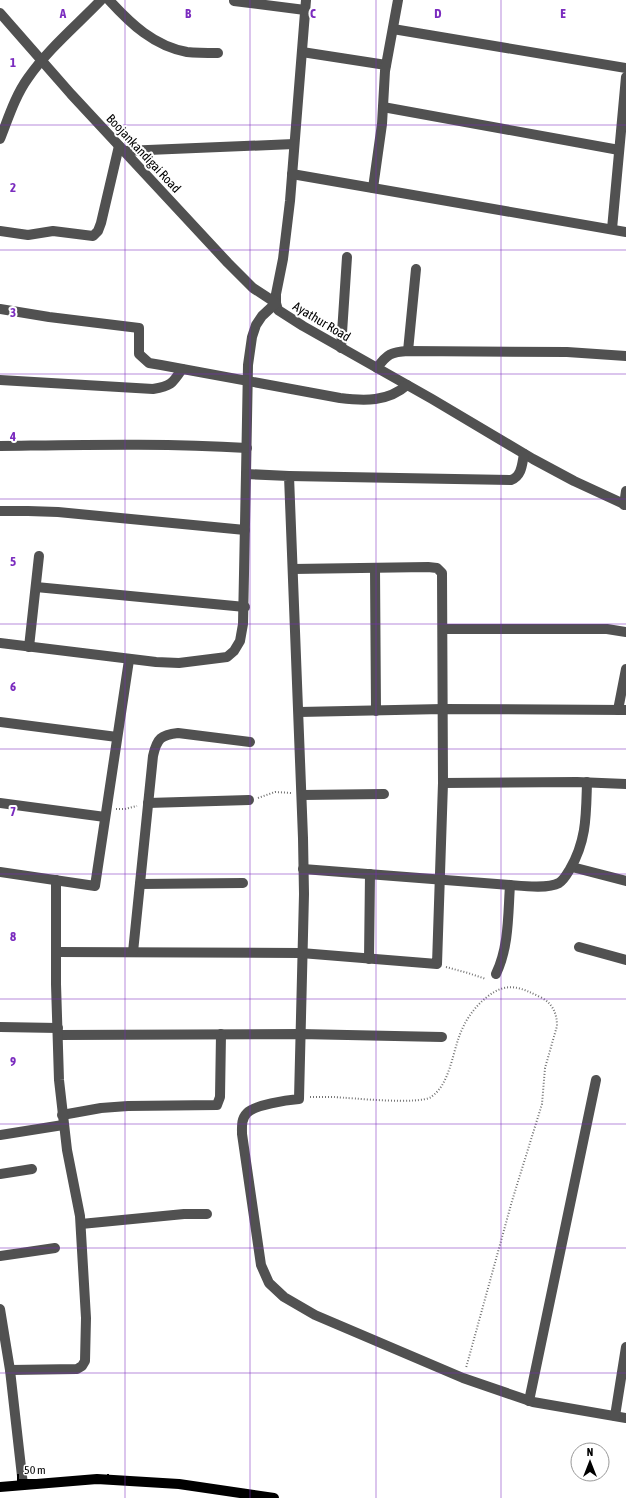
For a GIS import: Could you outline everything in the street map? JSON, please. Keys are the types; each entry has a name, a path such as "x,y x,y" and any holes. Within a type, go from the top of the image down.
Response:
{"main road":[{"path":"0,1487 66,1481 111,1480 178,1484 274,1498"}],"street":[{"path":"0,140 11,109 27,79 42,60 101,0"},
{"path":"109,0 126,19 141,32 154,40 172,48 188,52 218,54"},
{"path":"373,188 382,124 386,65 398,0"},
{"path":"234,1 306,5"},
{"name":"Ayathur Road","path":"306,5 284,259 276,294 278,310 302,326 407,385 524,454 574,481 625,505"},
{"name":"Boojankandigai Road","path":"0,13 121,148 233,268 253,288 276,303"},
{"path":"393,29 626,68"},
{"path":"302,52 386,65"},
{"path":"612,229 626,77"},
{"path":"383,107 619,150"},
{"path":"0,231 28,235 53,231 93,236 98,231 101,223 121,148 294,144"},
{"path":"292,174 626,232"},
{"path":"341,348 347,257"},
{"path":"408,351 416,269"},
{"path":"0,643 129,660 179,663 227,657 234,651 240,641 244,624 245,607 246,474 250,350 254,331 262,316 276,303"},
{"path":"0,309 49,317 140,328 138,348 139,354 149,363 361,401 389,396 399,392 407,385"},
{"path":"377,368 387,355 393,352 408,351 567,352 626,356"},
{"path":"0,380 153,390 167,387 174,382 182,369"},
{"path":"0,446 133,444 247,448"},
{"path":"246,474 511,480 517,478 520,474 524,454"},
{"path":"289,476 302,795 303,869 299,1099 259,1107 248,1111 242,1124 242,1134 261,1265 269,1283 284,1297 315,1315 463,1378 529,1401 626,1418"},
{"path":"625,505 626,491"},
{"path":"0,511 58,512 245,530"},
{"path":"29,647 39,556"},
{"path":"57,952 301,953 437,964 443,709 442,573 437,568 428,567 293,569"},
{"path":"375,568 376,711"},
{"path":"36,587 245,607"},
{"path":"443,629 607,629 626,632"},
{"path":"0,872 95,886 129,660"},
{"path":"299,712 443,709 622,710 626,669"},
{"path":"0,722 117,737"},
{"path":"133,952 155,746 159,739 167,734 178,733 250,742"},
{"path":"442,783 587,782 626,784"},
{"path":"303,869 510,885 537,886 559,883 565,879 572,867 584,836 587,782"},
{"path":"302,795 384,794"},
{"path":"148,803 249,800"},
{"path":"0,803 106,812"},
{"path":"572,867 626,881"},
{"path":"369,958 370,874"},
{"path":"10,1370 77,1369 82,1366 85,1361 86,1318 81,1224 63,1120 59,1080 56,880"},
{"path":"140,884 243,882"},
{"path":"493,978 502,963 505,952 510,885"},
{"path":"579,947 626,960"},
{"path":"0,1027 58,1032 442,1037"},
{"path":"0,1135 63,1120 101,1108 128,1106 217,1105 220,1097 220,1034"},
{"path":"529,1401 596,1080"},
{"path":"0,1174 32,1169"},
{"path":"81,1224 184,1214 207,1214"},
{"path":"0,1256 55,1248"},
{"path":"0,1309 10,1370 23,1485"},
{"path":"615,1416 626,1347"}],"path":[{"path":"249,800 275,792 302,795"},
{"path":"106,812 148,803"},
{"path":"437,964 468,973 493,978"},
{"path":"496,985 500,988"},
{"path":"299,1099 333,1097 412,1100 431,1097 448,1074 459,1035 469,1017 481,1002 494,991 505,986 527,990 547,1001 555,1011 557,1026 545,1068 542,1104 512,1201 463,1378"}]}
